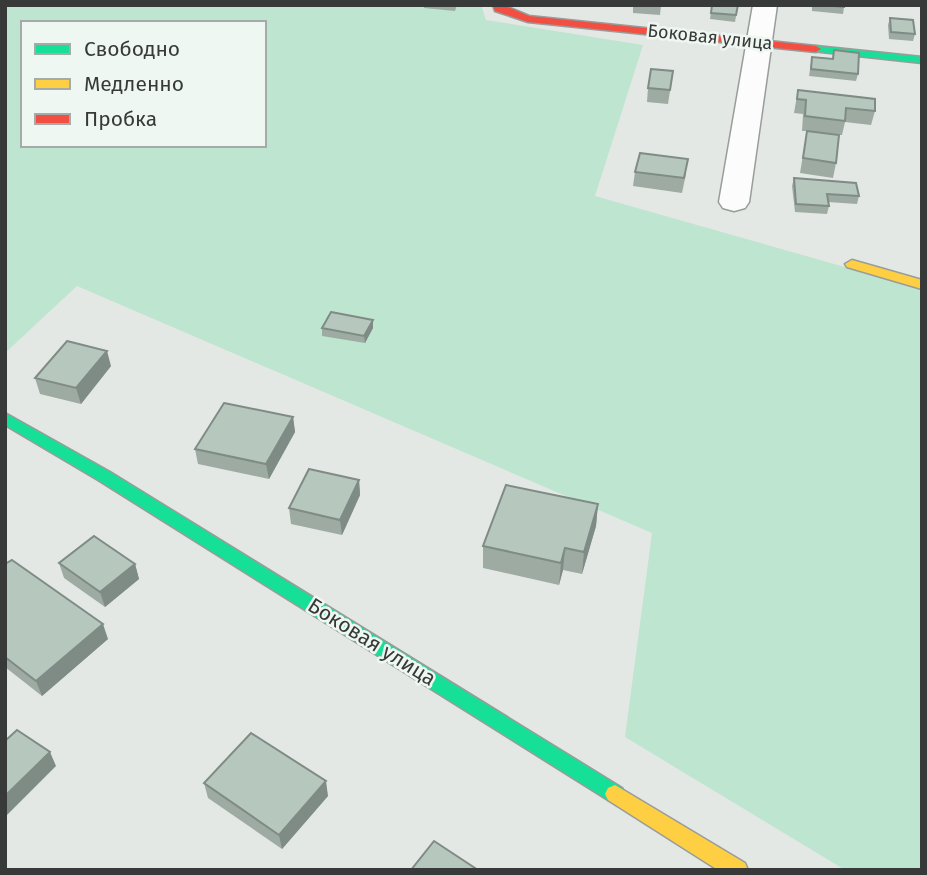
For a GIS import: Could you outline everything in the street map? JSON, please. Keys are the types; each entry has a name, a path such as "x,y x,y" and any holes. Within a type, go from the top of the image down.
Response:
{"street":[{"path":"734,202 765,5"},
{"name":"Боковая улица","path":"499,7 528,19 922,60"},
{"path":"852,264 922,285"},
{"name":"Боковая улица","path":"5,418 104,476 737,870"}],"green space":[{"path":"5,5 481,5 486,20 643,45 595,196 922,289 922,870 845,870 625,737 652,533 77,286 5,353"}],"building":[{"path":"712,5 738,5 736,15 711,13"},
{"path":"890,18 913,20 915,34 891,32"},
{"path":"834,50 859,53 858,74 811,69 812,57 833,59"},
{"path":"651,69 673,71 670,90 648,88"},
{"path":"798,90 875,99 875,111 846,108 845,121 805,116 806,100 797,99"},
{"path":"807,131 839,135 836,163 803,158"},
{"path":"640,153 688,159 684,178 635,172"},
{"path":"794,178 856,183 859,196 827,194 829,206 796,204"},
{"path":"331,312 373,320 364,336 322,328"},
{"path":"67,341 107,351 76,388 35,378"},
{"path":"224,403 293,417 266,464 195,449"},
{"path":"309,469 359,480 340,520 289,508"},
{"path":"506,485 598,504 584,552 565,548 561,563 483,546"},
{"path":"94,536 135,564 100,592 59,563"},
{"path":"12,560 103,624 36,681 5,657 5,564"},
{"path":"17,730 50,752 5,796 5,741"},
{"path":"251,733 326,781 279,835 204,783"},
{"path":"434,841 478,870 411,870"}],"traffic: fast":[{"path":"816,49 922,60"},
{"path":"5,418 104,476 615,794"}],"traffic: slow":[{"path":"852,264 922,285"},
{"path":"615,794 737,870"}],"traffic: jam":[{"path":"498,5 499,9 528,19 816,49"}]}
